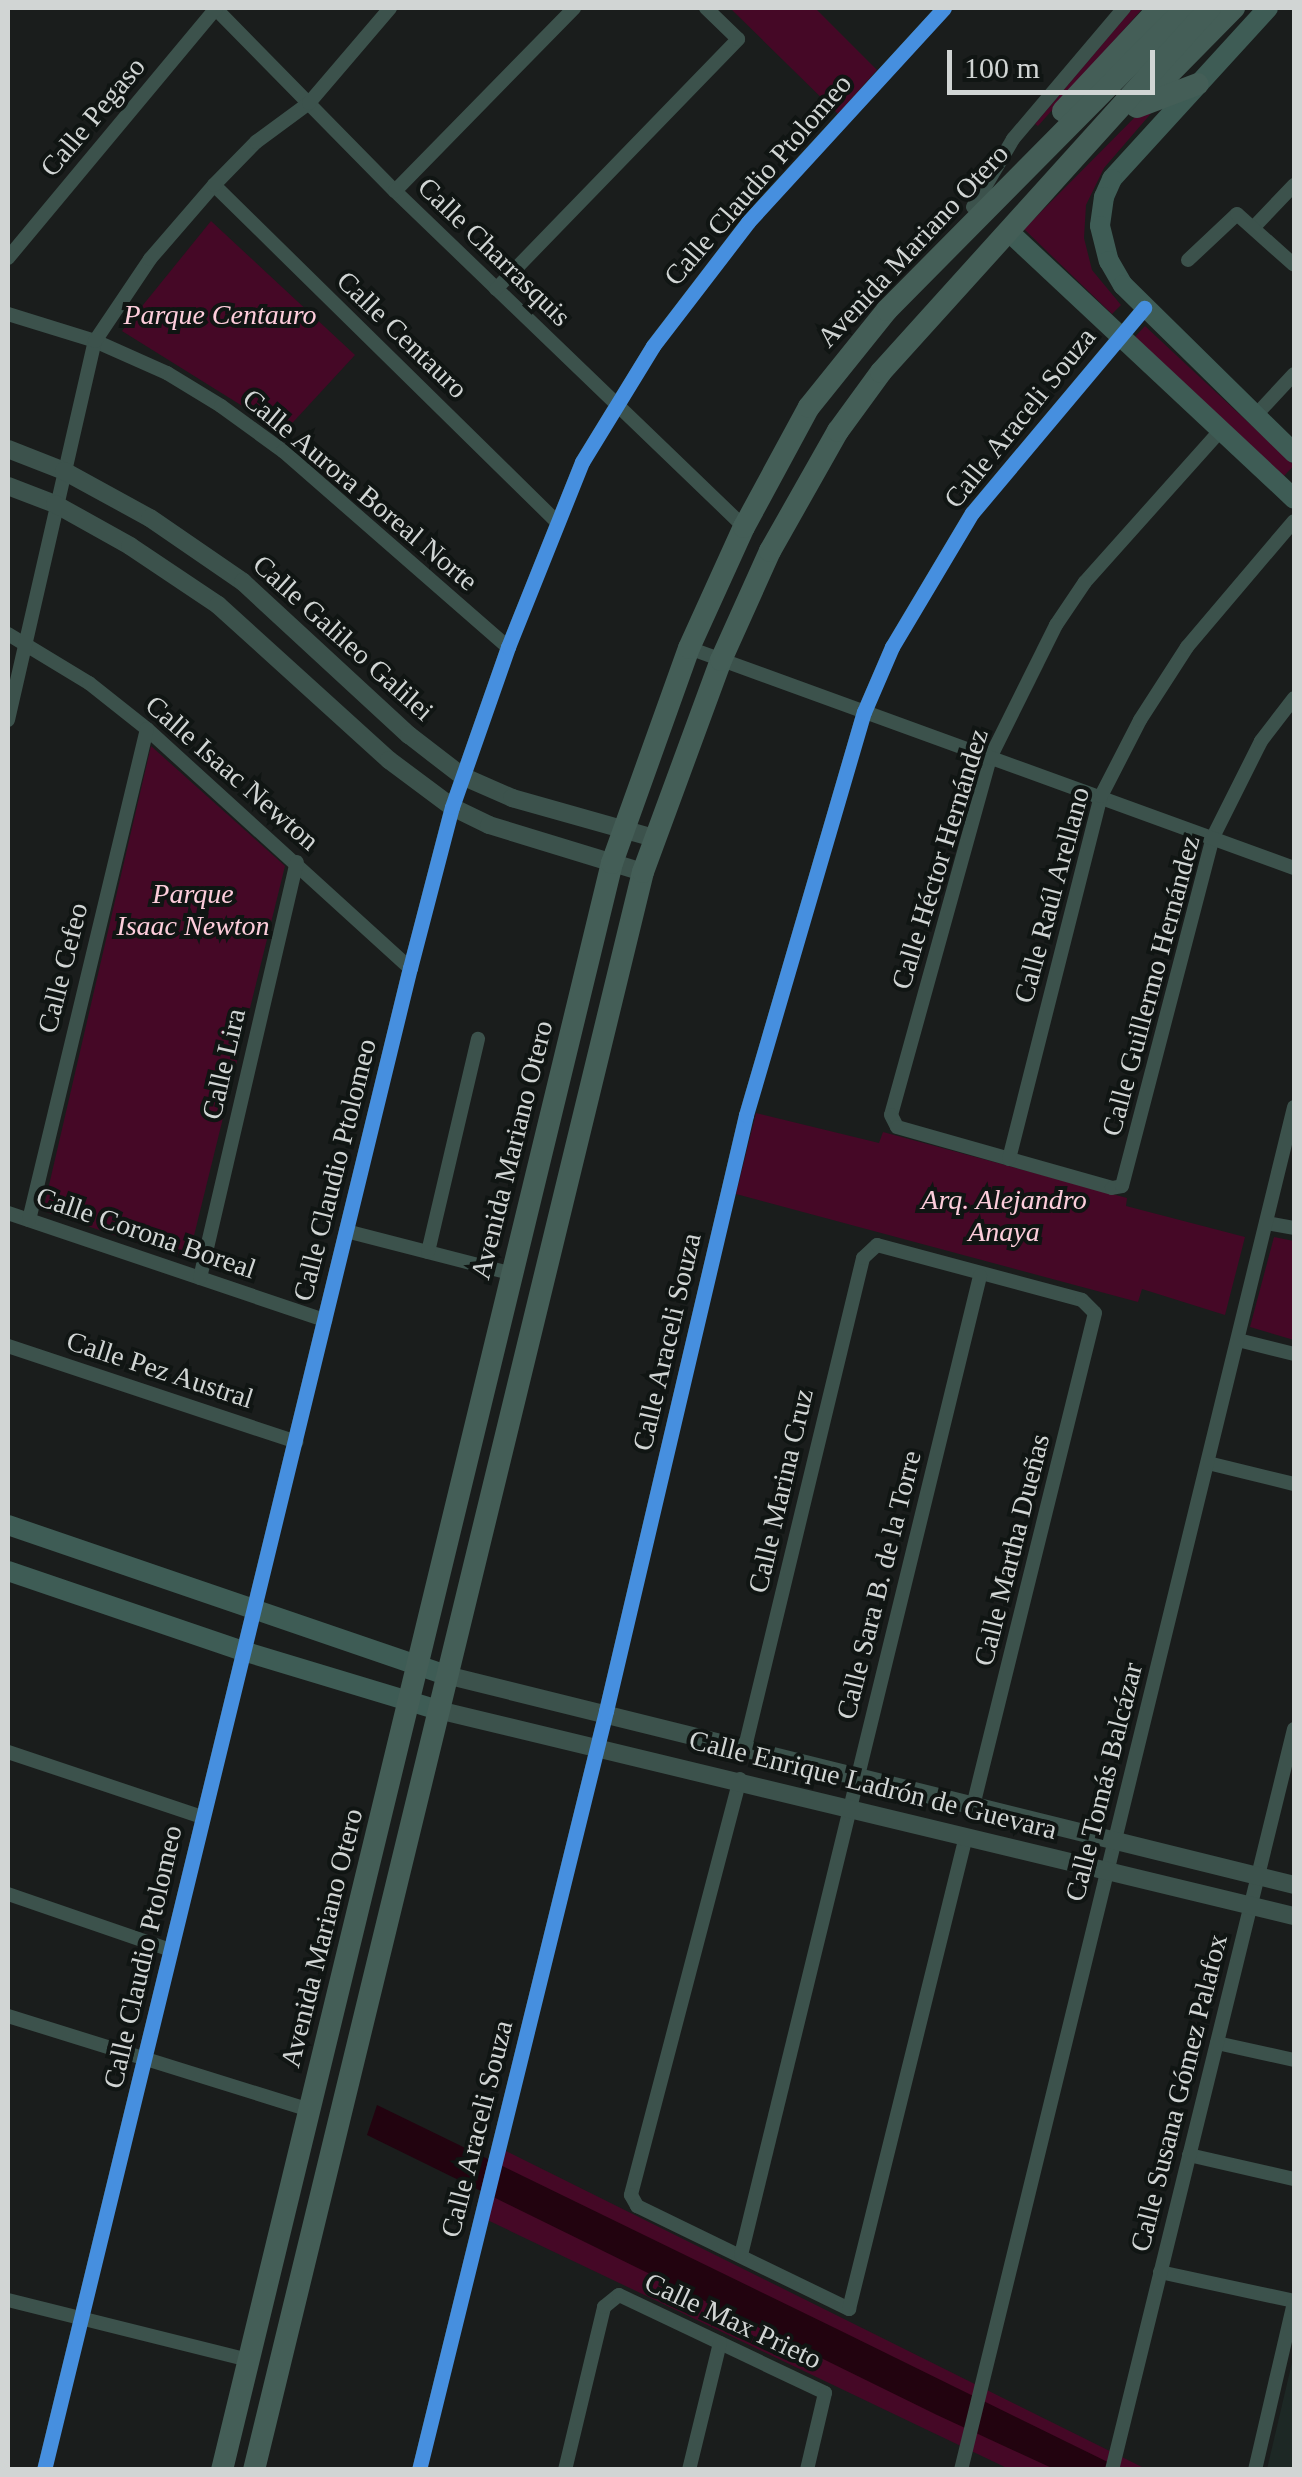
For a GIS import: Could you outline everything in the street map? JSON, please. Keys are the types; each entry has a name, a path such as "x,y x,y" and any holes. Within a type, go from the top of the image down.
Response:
{"main road":[{"name":"Avenida Mariano Otero","path":"222,2470 612,863 689,648 744,527 809,407 887,310 1176,17 1210,8"},
{"path":"1044,192 1137,107 1234,8"},
{"path":"1268,8 1112,180 1104,197 1104,248 1115,274 1144,308 1294,453"},
{"path":"949,246 973,207 1176,17"},
{"name":"Avenida Mariano Otero","path":"254,2470 642,872 654,838 721,660 770,551 838,430 881,372 1044,192 1176,17"},
{"path":"1137,107 1198,84"},
{"path":"1008,231 1294,500"},
{"path":"8,1525 253,1612 446,1674"},
{"path":"8,1571 244,1651 438,1710"}],"street":[{"name":"Calle Charrasquis","path":"216,8 395,190 744,527"},
{"name":"Calle Pegaso","path":"8,258 216,8"},
{"path":"8,720 95,341 150,259 214,185 256,142 308,103 390,8"},
{"path":"395,190 574,8"},
{"path":"496,288 738,39 706,8"},
{"name":"Calle Claudio Ptolomeo","path":"44,2470 410,968 452,808 508,646 556,520 616,404 720,255 944,8"},
{"path":"973,207 1012,139 1124,8"},
{"name":"Calle Centauro","path":"214,185 556,520"},
{"path":"1254,227 1294,186"},
{"path":"1188,260 1234,214 1254,227 1294,265"},
{"name":"Calle Araceli Souza","path":"420,2470 598,1746 746,1115 864,712 892,647 972,513 1144,308"},
{"name":"Calle Aurora Boreal Norte","path":"8,314 95,341 166,373 284,451 508,646"},
{"path":"1255,416 1294,374"},
{"name":"Calle Héctor Hernández","path":"1009,1159 898,1128 891,1115 990,758 1056,624 1086,582 1220,431"},
{"name":"Calle Galileo Galilei","path":"8,449 64,471 150,518 243,582 409,735 462,776 512,798 654,838"},
{"path":"8,486 55,504 130,546 218,606 388,760 452,808 488,824 642,872"},
{"name":"Calle Raúl Arellano","path":"1009,1159 1101,796 1147,708 1187,646 1294,521"},
{"name":"Calle Isaac Newton","path":"8,634 147,729 410,968"},
{"path":"689,648 1294,868"},
{"name":"Calle Guillermo Hernández","path":"1009,1159 1112,1188 1122,1186 1213,838 1261,741 1294,698"},
{"name":"Calle Cefeo","path":"29,1220 147,729"},
{"name":"Calle Lira","path":"200,1278 297,862"},
{"path":"428,1252 478,1039"},
{"name":"Calle Tomás Balcázar","path":"961,2470 1294,1106"},
{"name":"Calle Corona Boreal","path":"8,1213 325,1320"},
{"path":"1266,1222 1294,1228"},
{"path":"346,1231 512,1274"},
{"name":"Calle Marina Cruz","path":"746,1747 868,1248 877,1246 980,1276"},
{"name":"Calle Martha Dueñas","path":"973,1806 1095,1319 1092,1307 1082,1300 980,1276"},
{"name":"Calle Sara B. de la Torre","path":"741,2256 980,1276"},
{"path":"1238,1340 1294,1354"},
{"name":"Calle Pez Austral","path":"8,1346 296,1442"},
{"path":"1208,1462 1294,1484"},
{"name":"Calle Enrique Ladrón de Guevara","path":"446,1674 1294,1885"},
{"name":"Calle Enrique Ladrón de Guevara","path":"438,1710 740,1779 1294,1916"},
{"name":"Calle Susana Gómez Palafox","path":"1112,2466 1291,1754 1294,1728"},
{"path":"8,1752 202,1817"},
{"path":"740,1779 631,2194 638,2206 848,2309 966,1836"},
{"path":"8,1894 171,1950"},
{"path":"8,2016 144,2062 310,2110"},
{"path":"1216,2044 1294,2060"},
{"path":"1189,2156 1294,2179"},
{"path":"1160,2272 1294,2302 1254,2470"},
{"name":"Calle Max Prieto","path":"565,2470 604,2307 619,2295 826,2393 808,2470"},
{"path":"8,2300 248,2360"},
{"path":"689,2470 720,2343"}],"shaded area":[{"path":"377,2105 1122,2469 1054,2469 937,2415 367,2135"},
{"path":"1294,2354 1294,2469 1267,2469"}],"green space":[{"path":"730,8 815,8 877,70 838,114"},
{"path":"1133,8 1143,8 1038,126 1035,124"},
{"path":"1160,103 1104,168 1086,205 1084,238 1092,270 1121,305 1112,314 1024,229 1144,108"},
{"name":"Parque Centauro","path":"211,221 355,355 284,432 122,331"},
{"path":"1145,326 1294,465 1284,476 1135,337"},
{"name":"Parque Isaac Newton","path":"151,746 285,866 188,1260 43,1211"},
{"name":"Arq. Alejandro Anaya","path":"756,1113 879,1143 883,1132 1127,1198 1126,1206 1245,1237 1225,1315 1142,1289 1138,1302 736,1194"},
{"path":"1274,1237 1294,1241 1294,1340 1250,1327"},
{"path":"502,2149 1146,2469 1009,2469 481,2217"}],"cycle path":[{"path":"44,2470 410,968 452,807 508,647 582,462 653,346 748,222 944,8"},
{"path":"419,2470 606,1711 746,1115 864,712 892,647 972,513 1144,308"}]}
